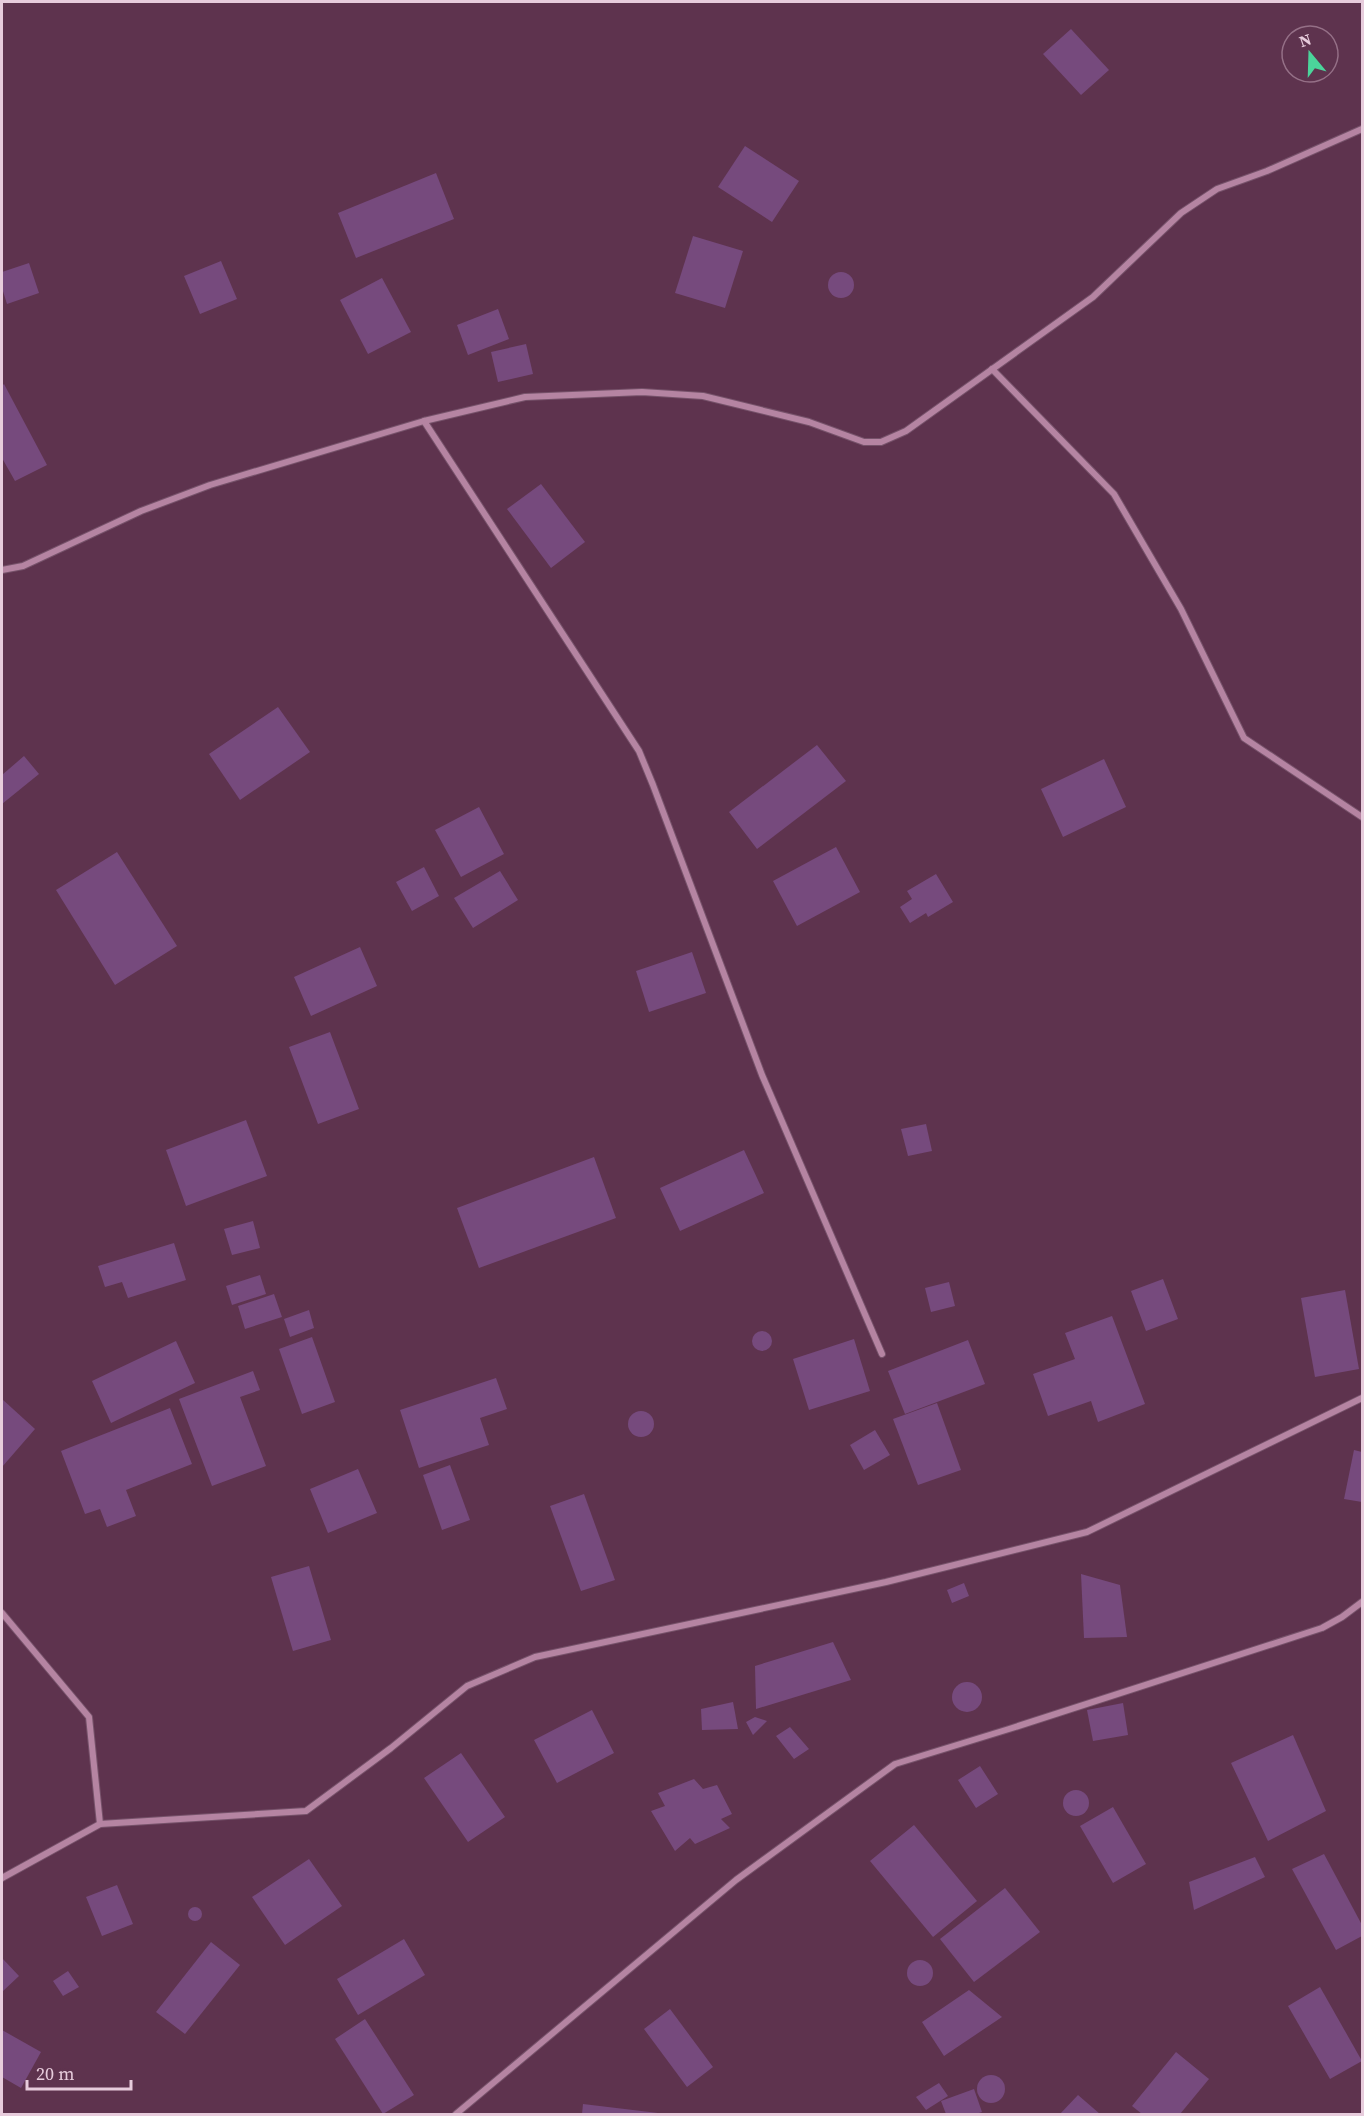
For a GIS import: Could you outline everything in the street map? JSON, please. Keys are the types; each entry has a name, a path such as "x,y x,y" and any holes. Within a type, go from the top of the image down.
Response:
{"street":[{"path":"2,570 23,566 141,511 210,485 424,421 525,397 642,392 703,396 809,422 864,442 881,442 906,431 1093,297 1181,213 1217,189 1267,171 1362,129"},
{"path":"992,369 1114,494 1181,609 1244,738 1362,817"},
{"path":"424,421 639,751 762,1075 882,1354"},
{"path":"2,1878 29,1861 100,1824 306,1811 391,1748 466,1686 535,1657 886,1582 1087,1532 1362,1398"},
{"path":"456,2115 736,1880 895,1764 1322,1628 1362,1602"},
{"path":"2,1613 89,1717 100,1824"}],"building":[{"path":"1071,29 1109,70 1081,95 1043,54"},
{"path":"745,146 799,181 772,222 718,187"},
{"path":"436,173 454,219 356,258 338,213"},
{"path":"693,236 743,251 725,308 675,293"},
{"path":"221,261 237,299 200,314 184,276"},
{"path":"29,263 39,293 7,304 2,288 2,272"},
{"path":"841,272 850,276 854,285 850,294 841,298 832,294 828,285 832,276"},
{"path":"382,278 411,332 368,354 340,300"},
{"path":"498,309 509,339 468,355 457,325"},
{"path":"526,344 533,374 498,382 491,352"},
{"path":"4,384 47,465 15,481 2,458 2,386"},
{"path":"541,484 585,542 551,568 507,509"},
{"path":"278,707 310,752 240,800 209,754"},
{"path":"817,745 846,781 757,849 729,812"},
{"path":"24,756 39,774 2,804 2,775"},
{"path":"1104,759 1126,807 1063,837 1041,789"},
{"path":"479,807 504,854 461,877 435,830"},
{"path":"836,847 860,892 797,926 773,881"},
{"path":"117,852 177,946 115,985 56,890"},
{"path":"424,867 439,896 412,911 396,882"},
{"path":"500,871 518,900 473,928 454,898"},
{"path":"936,874 953,902 928,917 926,913 910,923 900,907 912,899 907,891"},
{"path":"360,947 377,986 311,1016 294,977"},
{"path":"692,952 706,993 649,1012 636,971"},
{"path":"330,1032 359,1109 318,1124 289,1047"},
{"path":"246,1120 267,1176 186,1206 166,1150"},
{"path":"926,1124 932,1151 908,1156 901,1129"},
{"path":"744,1150 764,1193 680,1231 660,1188"},
{"path":"594,1157 616,1218 479,1268 457,1208"},
{"path":"253,1221 260,1248 232,1255 224,1229"},
{"path":"174,1243 186,1280 128,1298 122,1282 105,1287 98,1266"},
{"path":"260,1275 266,1294 232,1305 226,1286"},
{"path":"1163,1279 1178,1319 1146,1331 1131,1291"},
{"path":"949,1282 955,1306 931,1312 925,1288"},
{"path":"1345,1290 1359,1369 1315,1377 1301,1298"},
{"path":"274,1294 282,1317 245,1329 238,1306"},
{"path":"309,1310 314,1328 290,1337 284,1319"},
{"path":"1112,1316 1145,1404 1098,1422 1091,1401 1048,1416 1033,1374 1075,1359 1065,1333"},
{"path":"758,1331 766,1331 772,1337 772,1345 766,1351 758,1351 752,1345 752,1337"},
{"path":"312,1337 335,1402 302,1414 279,1349"},
{"path":"854,1339 870,1391 809,1410 793,1359"},
{"path":"968,1340 985,1384 905,1414 888,1371"},
{"path":"176,1341 195,1383 111,1423 92,1381"},
{"path":"253,1371 260,1390 240,1397 266,1466 212,1486 179,1399"},
{"path":"496,1378 507,1409 480,1418 489,1445 419,1468 400,1410"},
{"path":"2,1399 35,1429 2,1467"},
{"path":"937,1403 961,1470 918,1485 893,1419"},
{"path":"170,1408 192,1464 126,1490 136,1516 107,1527 100,1509 85,1514 61,1451"},
{"path":"641,1411 650,1415 654,1424 650,1433 641,1437 632,1433 628,1424 632,1415"},
{"path":"875,1430 890,1455 864,1470 850,1445"},
{"path":"1354,1450 1362,1452 1362,1502 1344,1499"},
{"path":"450,1465 470,1520 442,1530 423,1475"},
{"path":"358,1469 377,1513 328,1533 310,1489"},
{"path":"584,1494 615,1580 581,1591 550,1506"},
{"path":"309,1566 331,1640 293,1651 271,1577"},
{"path":"1081,1574 1120,1585 1127,1637 1084,1638"},
{"path":"964,1583 969,1596 952,1603 947,1590"},
{"path":"833,1642 851,1680 756,1709 755,1666"},
{"path":"967,1682 978,1686 982,1697 978,1708 967,1712 956,1708 952,1697 956,1686"},
{"path":"733,1702 738,1729 702,1730 701,1709"},
{"path":"1123,1703 1128,1735 1093,1741 1087,1710"},
{"path":"592,1710 614,1753 557,1783 534,1740"},
{"path":"755,1717 767,1721 753,1735 746,1722"},
{"path":"790,1727 809,1749 794,1759 776,1736"},
{"path":"1293,1735 1326,1811 1268,1841 1231,1763"},
{"path":"461,1753 505,1817 468,1842 424,1778"},
{"path":"980,1766 998,1794 976,1808 958,1780"},
{"path":"694,1779 703,1789 717,1785 732,1814 721,1819 730,1828 695,1844 690,1838 675,1851 651,1811 665,1806 658,1793"},
{"path":"1076,1790 1086,1793 1089,1803 1086,1813 1076,1816 1066,1813 1063,1803 1066,1793"},
{"path":"1113,1807 1146,1864 1113,1883 1080,1826"},
{"path":"914,1825 977,1901 933,1937 870,1861"},
{"path":"1324,1854 1362,1925 1362,1936 1336,1950 1292,1869"},
{"path":"1255,1857 1265,1877 1194,1910 1189,1882"},
{"path":"309,1859 342,1906 285,1945 252,1897"},
{"path":"117,1885 133,1924 102,1936 86,1897"},
{"path":"1005,1888 1040,1932 974,1982 940,1939"},
{"path":"192,1907 198,1907 202,1914 198,1921 192,1921 188,1917 188,1911"},
{"path":"404,1939 425,1975 358,2015 337,1979"},
{"path":"211,1942 240,1965 185,2034 156,2012"},
{"path":"2,1958 19,1976 2,1992"},
{"path":"920,1960 929,1964 933,1973 929,1982 920,1986 911,1982 907,1973 911,1964"},
{"path":"68,1971 79,1987 63,1996 53,1981"},
{"path":"1320,1987 1362,2061 1330,2079 1288,2006"},
{"path":"969,1990 1002,2017 944,2056 922,2022"},
{"path":"670,2009 713,2067 687,2087 644,2029"},
{"path":"365,2019 414,2095 383,2114 335,2039"},
{"path":"2,2030 41,2052 21,2088 2,2077"},
{"path":"1176,2052 1209,2079 1180,2114 1142,2114 1132,2106"},
{"path":"991,2075 1001,2079 1005,2089 1001,2099 991,2103 981,2099 977,2089 981,2079"},
{"path":"939,2083 948,2096 926,2110 916,2097"},
{"path":"974,2089 982,2112 946,2114 941,2101"},
{"path":"1078,2095 1100,2114 1060,2114"},
{"path":"583,2104 658,2113 658,2114 582,2114"}]}
